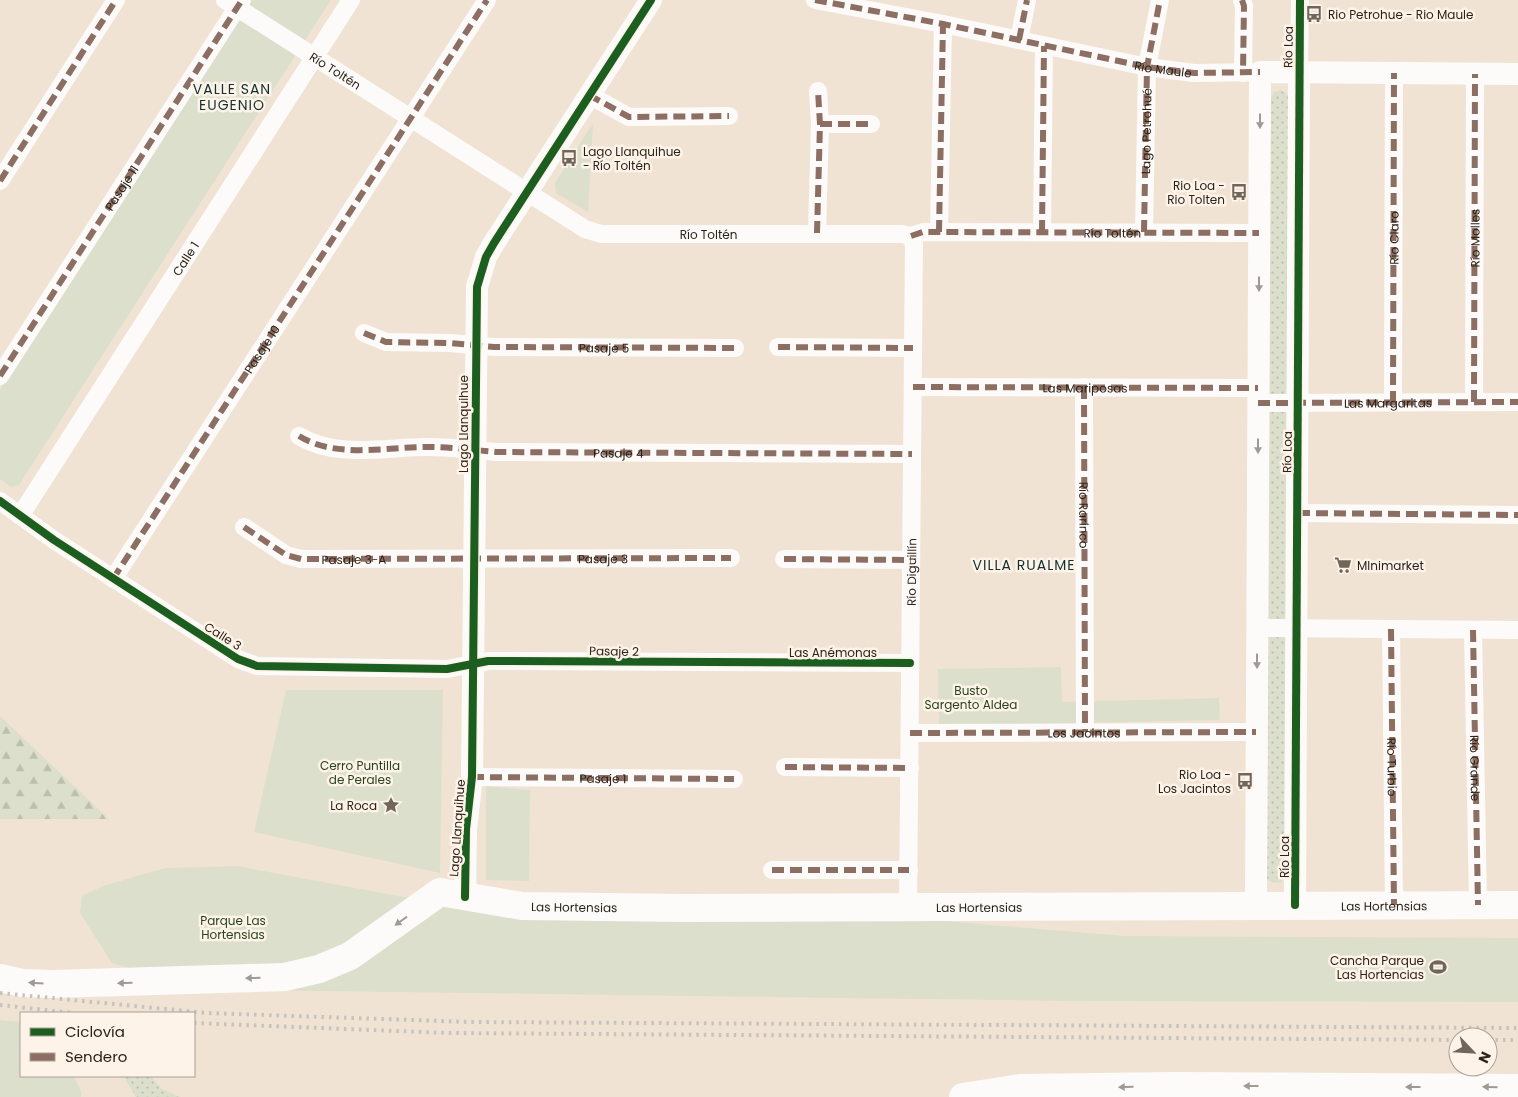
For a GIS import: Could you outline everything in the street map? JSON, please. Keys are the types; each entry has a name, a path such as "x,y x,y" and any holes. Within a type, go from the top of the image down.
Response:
{"main road":[{"name":"Las Hortensias","path":"453,894 506,904 538,906 1518,905"},
{"path":"0,978 22,983 60,984 285,977 318,969 350,956 453,894"},
{"path":"963,1097 1020,1088 1179,1092 1518,1088"}],"street":[{"path":"0,181 116,0"},
{"name":"Calle 1","path":"20,516 351,0"},
{"name":"Pasaje 10","path":"112,579 487,0"},
{"name":"Lago Llanquihue","path":"453,894 466,837 472,777 475,303 480,272 494,242 650,0"},
{"name":"Río Maule","path":"815,0 943,24 1146,67 1194,73 1518,74"},
{"path":"1019,40 1027,0"},
{"name":"Lago Petrohué","path":"1144,232 1146,67 1160,0"},
{"path":"1242,0 1251,72 1259,232 1256,905"},
{"name":"Río Loa","path":"1295,905 1300,0"},
{"name":"Río Toltén","path":"235,3 314,57 526,193 585,230 601,234 817,233 902,234 911,236 920,232 1259,232"},
{"name":"Pasaje 11","path":"0,376 235,3"},
{"path":"940,232 943,24"},
{"path":"1042,232 1044,46"},
{"name":"Río Claro","path":"1393,403 1394,73"},
{"name":"Río Molles","path":"1474,402 1475,74"},
{"path":"817,233 820,124 818,91"},
{"path":"590,95 629,117 729,116"},
{"path":"820,124 871,124"},
{"name":"Río Diguillín","path":"908,907 914,244 911,236"},
{"name":"Pasaje 5","path":"364,333 386,342 735,348"},
{"path":"778,346 913,348"},
{"name":"Las Mariposas","path":"913,387 1084,387 1258,395"},
{"name":"Río Rarinco","path":"1084,387 1085,732"},
{"name":"Las Margaritas","path":"1258,395 1299,403 1518,402"},
{"name":"Pasaje 4","path":"299,436 318,446 333,449 429,447 474,450 912,454"},
{"name":"Calle 3","path":"0,501 112,579 238,659 257,666 447,669 473,664"},
{"path":"1298,513 1518,515"},
{"name":"Pasaje 3-A","path":"244,527 286,555 302,559 473,558"},
{"name":"Pasaje 3","path":"473,558 731,558"},
{"path":"784,559 911,560"},
{"path":"1257,628 1518,630"},
{"name":"Río Turbio","path":"1391,629 1394,905"},
{"name":"Río Grande","path":"1474,630 1478,905"},
{"name":"Pasaje 2","path":"473,664 488,661 755,664"},
{"name":"Las Anémonas","path":"755,664 910,663"},
{"name":"Los Jacintos","path":"910,733 1256,732"},
{"path":"785,767 910,768"},
{"name":"Pasaje 1","path":"472,777 734,779"},
{"path":"772,870 909,870"}],"green space":[{"path":"251,0 331,0 19,485 11,487 0,479 0,390"},
{"path":"1281,90 1288,95 1285,872 1282,882 1276,883 1267,880 1271,97 1274,92"},
{"path":"593,123 588,212 556,193 555,183"},
{"name":"Busto Sargento Aldea","path":"1061,667 1062,702 1219,698 1220,720 939,726 938,669"},
{"name":"Cerro Puntilla de Perales","path":"286,690 443,690 440,873 254,832"},
{"path":"0,716 109,819 0,819"},
{"path":"486,786 530,790 529,881 486,880"},
{"name":"Parque Las Hortensias","path":"237,866 511,917 909,918 1124,936 1518,938 1518,1002 1070,1001 244,990 174,982 112,963 80,913 82,896 103,886 165,868"},
{"path":"0,1020 20,1022 20,1077 74,1077 81,1091 81,1097 0,1097"},
{"path":"124,1077 152,1077 162,1089 180,1097 136,1097"}],"railway":[{"path":"0,993 207,1013 469,1022 1518,1028"},
{"path":"0,1005 65,1012"},
{"path":"195,1023 448,1033 1448,1040"},
{"path":"1498,1040 1518,1040"}],"marked path":[{"path":"0,181 116,0"},
{"path":"0,376 242,0"},
{"path":"113,579 487,0"},
{"path":"815,0 943,24 1147,67 1194,73 1260,72"},
{"path":"1019,40 1027,0"},
{"path":"1144,232 1147,67 1160,0"},
{"path":"1242,0 1244,6 1243,73"},
{"path":"939,232 943,24"},
{"path":"1042,232 1044,46"},
{"path":"1393,403 1394,73"},
{"path":"1474,402 1475,74"},
{"path":"817,233 820,124 818,91"},
{"path":"589,95 629,117 729,116"},
{"path":"820,124 871,124"},
{"path":"911,236 923,232 1259,233"},
{"path":"364,333 386,342 450,343 494,347 735,348"},
{"path":"778,347 913,348"},
{"path":"913,387 1258,388"},
{"path":"1084,387 1085,732"},
{"path":"1258,403 1518,402"},
{"path":"299,436 313,443 345,450 427,447 496,452 912,454"},
{"path":"1298,513 1518,515"},
{"path":"244,527 286,555 301,559 731,558"},
{"path":"784,559 911,560"},
{"path":"1391,629 1394,905"},
{"path":"1473,630 1478,905"},
{"path":"910,733 1256,732"},
{"path":"785,767 910,768"},
{"path":"472,777 734,779"},
{"path":"772,870 909,870"}],"cycle path":[{"path":"465,897 466,829 472,777 477,287 486,257 494,243 651,0"},
{"path":"1295,905 1300,0"},
{"path":"0,501 54,540 238,659 257,666 447,669 488,661 910,663"}],"place":[{"name":"Rio Petrohue - Rio Maule","path":"1314,14"},
{"name":"Lago Llanquihue - Río Toltén","path":"569,158"},
{"name":"Rio Loa - Rio Tolten","path":"1239,192"},
{"name":"MInimarket","path":"1343,565"},
{"name":"Rio Loa - Los Jacintos","path":"1245,781"},
{"name":"La Roca","path":"391,805"},
{"name":"Cancha Parque Las Hortencias","path":"1438,967"}],"district":[{"name":"VALLE SAN EUGENIO","path":"232,98"},
{"name":"VILLA RUALME","path":"1024,565"}]}
